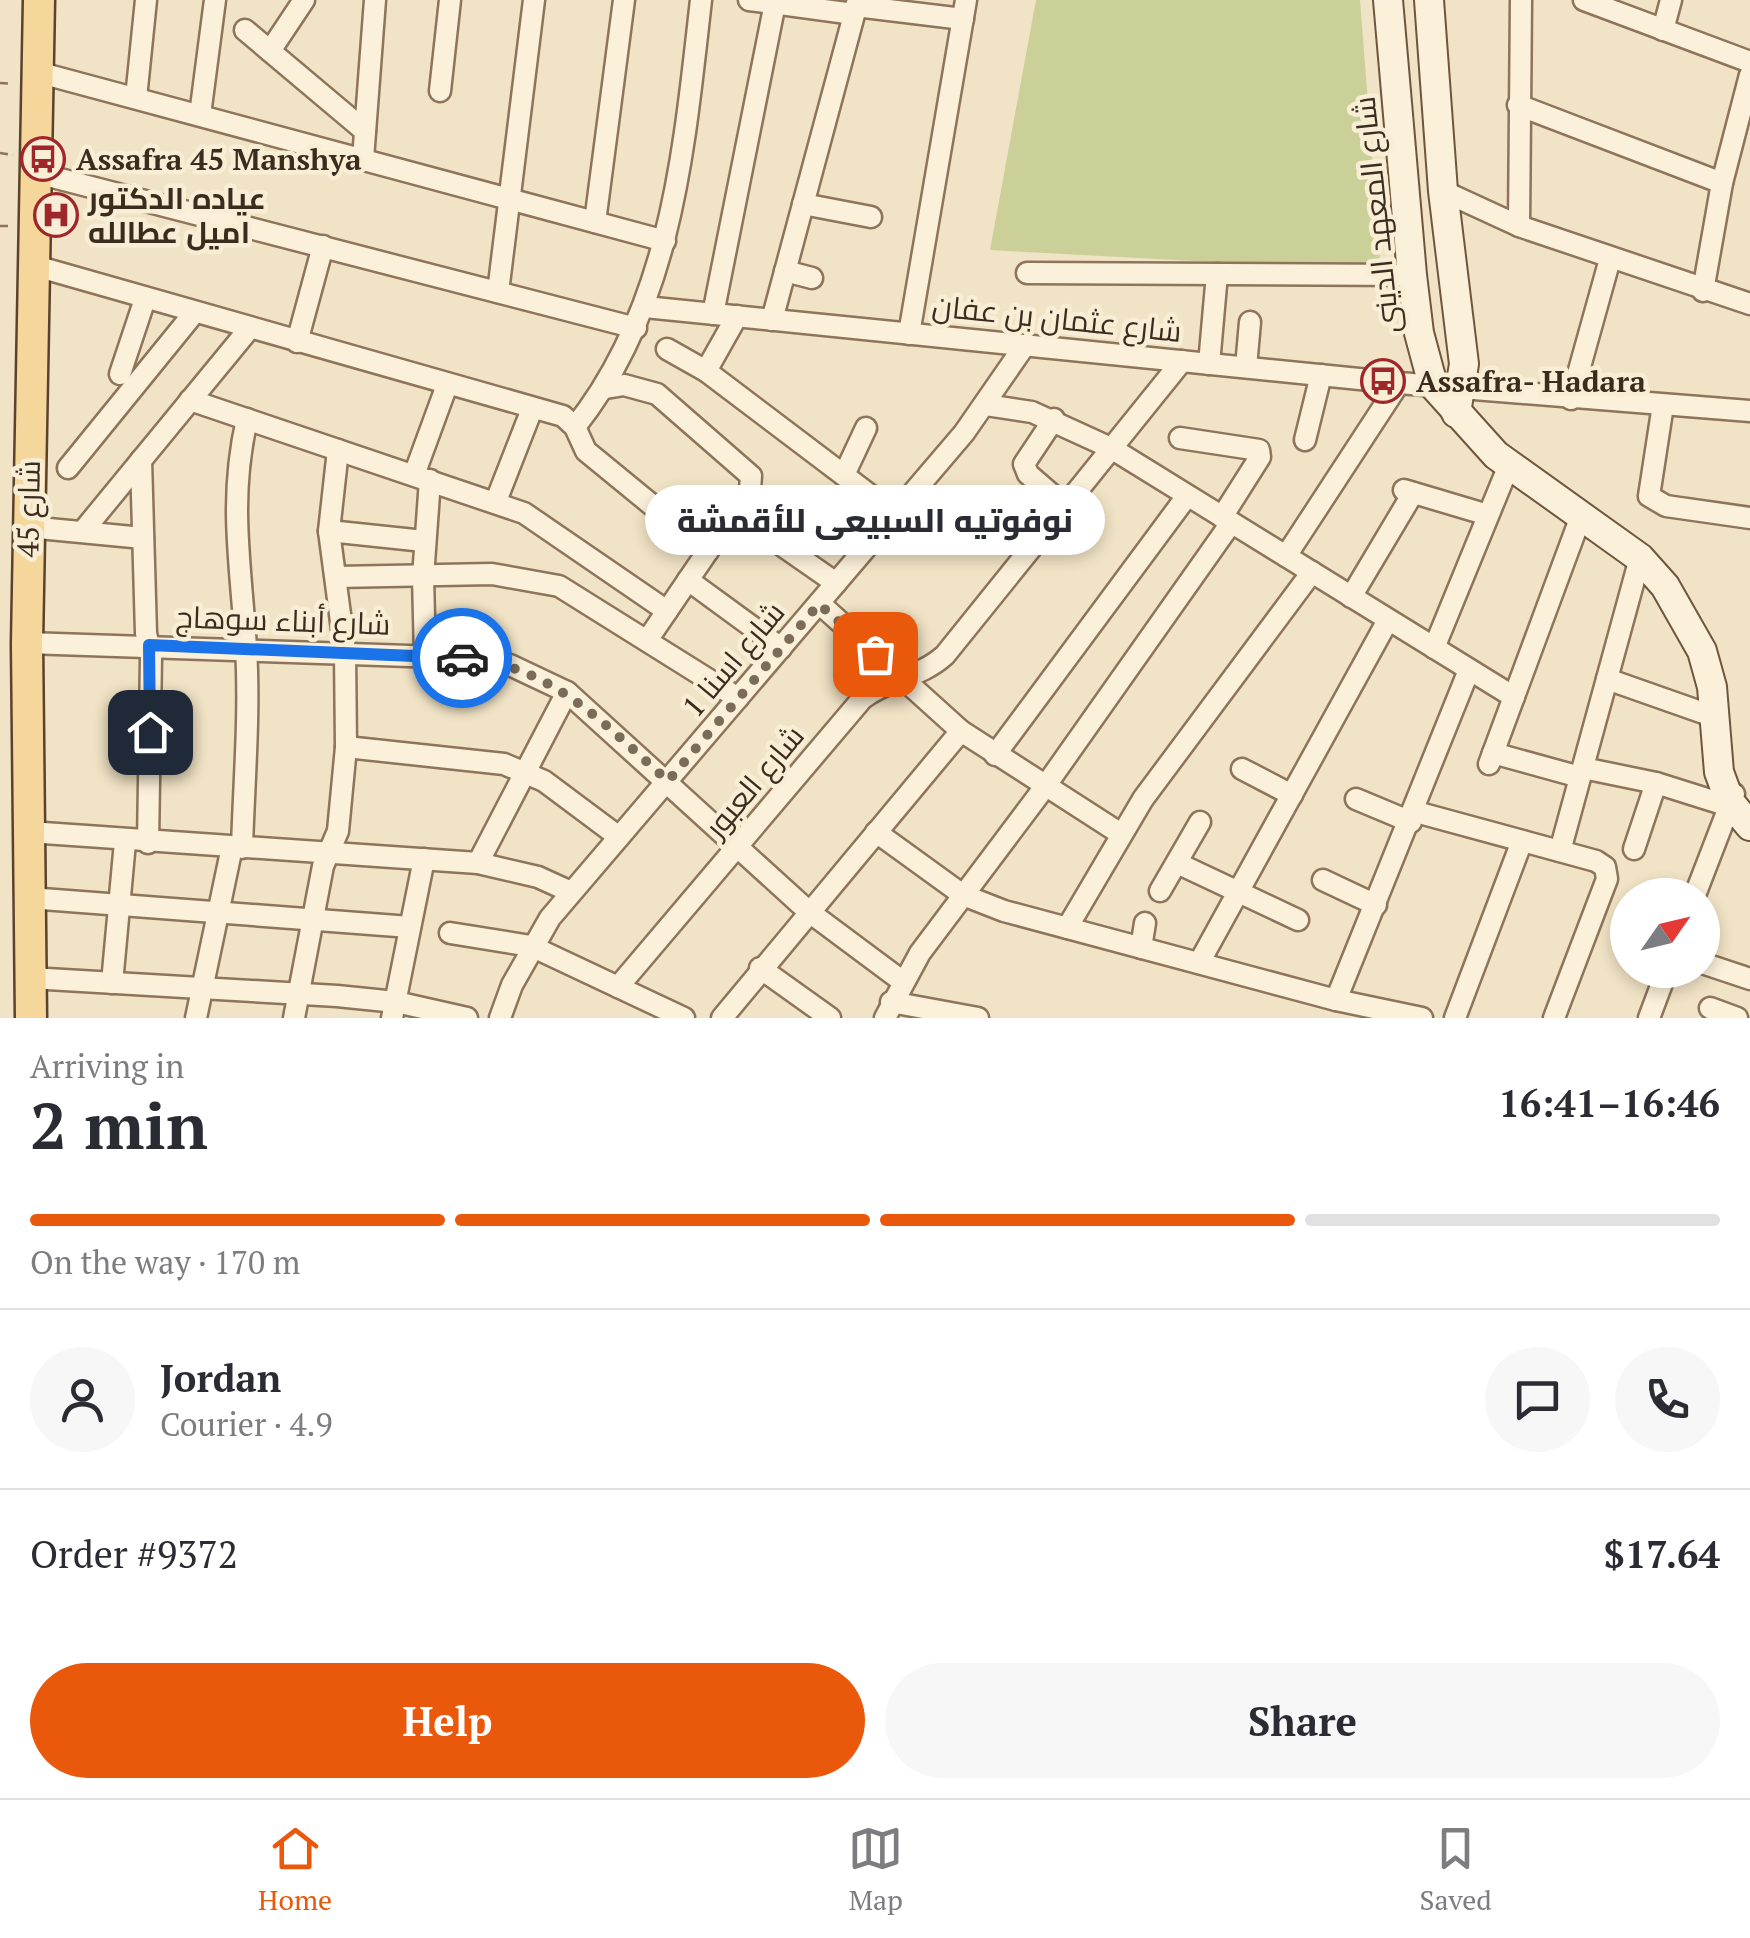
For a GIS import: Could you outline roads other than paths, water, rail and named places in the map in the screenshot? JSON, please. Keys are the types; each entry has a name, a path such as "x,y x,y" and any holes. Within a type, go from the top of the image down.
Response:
{"main road":[{"name":"شارع 45","path":"31,1018 26,643 39,0"}],"street":[{"path":"136,98 146,0"},
{"path":"200,115 215,0"},
{"path":"270,51 304,0"},
{"path":"362,159 375,0"},
{"path":"440,92 450,0"},
{"path":"498,292 534,0"},
{"path":"595,222 624,0"},
{"path":"576,426 606,388 646,307 665,242 687,121 701,0"},
{"path":"749,0 964,10 909,334"},
{"name":"شارع المعهد الدينى","path":"1388,0 1412,275 1419,333 1433,385 1460,401 1510,465 1640,558 1686,617 1712,687 1719,772 1734,799"},
{"path":"1429,0 1460,401 1571,399 1750,410"},
{"path":"1519,226 1521,0"},
{"path":"1584,0 1750,62"},
{"path":"1663,30 1670,0"},
{"path":"714,314 775,4"},
{"path":"772,320 856,6"},
{"path":"245,30 365,131"},
{"path":"37,72 665,242"},
{"path":"1703,291 1722,184 1750,74"},
{"path":"1518,105 1722,184"},
{"path":"34,172 636,328"},
{"path":"1443,191 1519,226 1750,304"},
{"path":"803,204 871,216"},
{"path":"297,342 323,246"},
{"path":"1571,399 1610,259"},
{"path":"32,265 563,416 576,426 586,451 708,551"},
{"path":"785,271 812,278"},
{"path":"1026,273 1412,275"},
{"path":"1208,364 1217,274"},
{"path":"120,374 146,299"},
{"name":"شارع عثمان بن عفان","path":"646,307 1433,385"},
{"path":"68,468 194,313"},
{"path":"706,372 737,316"},
{"path":"1246,368 1250,322"},
{"path":"83,531 248,329"},
{"name":"شارع اسنا 1","path":"500,1018 532,946 571,892 986,405 1024,345"},
{"path":"666,349 706,372 895,514"},
{"name":"شارع العبور","path":"618,987 862,699 880,686 926,671 945,656 1182,361"},
{"path":"1306,440 1321,375"},
{"path":"1286,556 1399,383"},
{"path":"425,656 422,477 447,385"},
{"path":"606,388 624,385 657,394 748,470 750,489 648,640"},
{"path":"190,400 496,501 549,527 667,611"},
{"path":"986,405 1054,420 1111,448 1514,696"},
{"path":"1663,406 1647,486 1649,496 1666,506 1750,518"},
{"path":"496,501 532,409"},
{"path":"196,1018 218,912 237,848 246,648 234,531 239,456 248,419"},
{"path":"1054,420 1024,464 1028,474 1064,506"},
{"path":"844,475 866,428"},
{"path":"978,1018 888,1010 902,981 1044,788 1227,520 1260,457 1259,450 1180,438"},
{"path":"294,1018 312,919 329,851 338,832 346,747 345,652 330,531 338,450"},
{"path":"141,460 149,645 148,842"},
{"path":"1434,648 1510,465"},
{"path":"1351,597 1408,491 1488,515"},
{"path":"995,755 1187,496"},
{"path":"734,512 836,583"},
{"path":"1581,516 1491,758 1734,799 1750,826"},
{"path":"28,526 143,538"},
{"path":"330,531 424,541"},
{"path":"1560,851 1640,558"},
{"path":"1067,928 1121,834 1312,572"},
{"path":"336,577 492,574 559,586 738,698"},
{"path":"688,580 781,648"},
{"path":"819,604 961,731 1044,788 1121,834"},
{"path":"1199,963 1388,620"},
{"name":"شارع أبناء سوهاج","path":"26,643 345,652 510,665 567,692 808,912 902,981"},
{"path":"1336,1000 1470,670"},
{"path":"1607,679 1714,717"},
{"path":"478,863 567,692"},
{"path":"722,1018 961,731"},
{"path":"346,747 504,764 526,771 619,838"},
{"path":"1242,768 1292,795"},
{"path":"1634,849 1656,783"},
{"path":"1703,878 1734,799"},
{"path":"1356,800 1413,817 1522,840 1605,868 1606,879 1554,1018"},
{"path":"1160,891 1200,822"},
{"path":"28,832 125,842 329,851 478,863 538,877 571,892"},
{"path":"876,832 964,895 1141,948 1336,1000 1422,1018"},
{"path":"1455,1018 1522,840"},
{"path":"112,983 125,842"},
{"path":"394,1010 424,859"},
{"path":"1177,863 1298,920"},
{"path":"1323,880 1376,904"},
{"path":"29,898 410,927"},
{"path":"1141,948 1145,922"},
{"path":"450,933 532,946 684,1018"},
{"path":"760,968 830,1018"},
{"path":"1720,969 1750,980"},
{"path":"30,978 299,994 467,1018"},
{"path":"1649,1018 1660,988"},
{"path":"1710,1008 1737,1018"}],"place":[{"name":"Assafra 45 Manshya","path":"43,159"},
{"name":"عياده الدكتور اميل عطالله","path":"56,215"},
{"name":"Assafra- Hadara","path":"1383,381"},
{"name":"نوفوتيه السبيعى للأقمشة","path":"875,654"}]}
